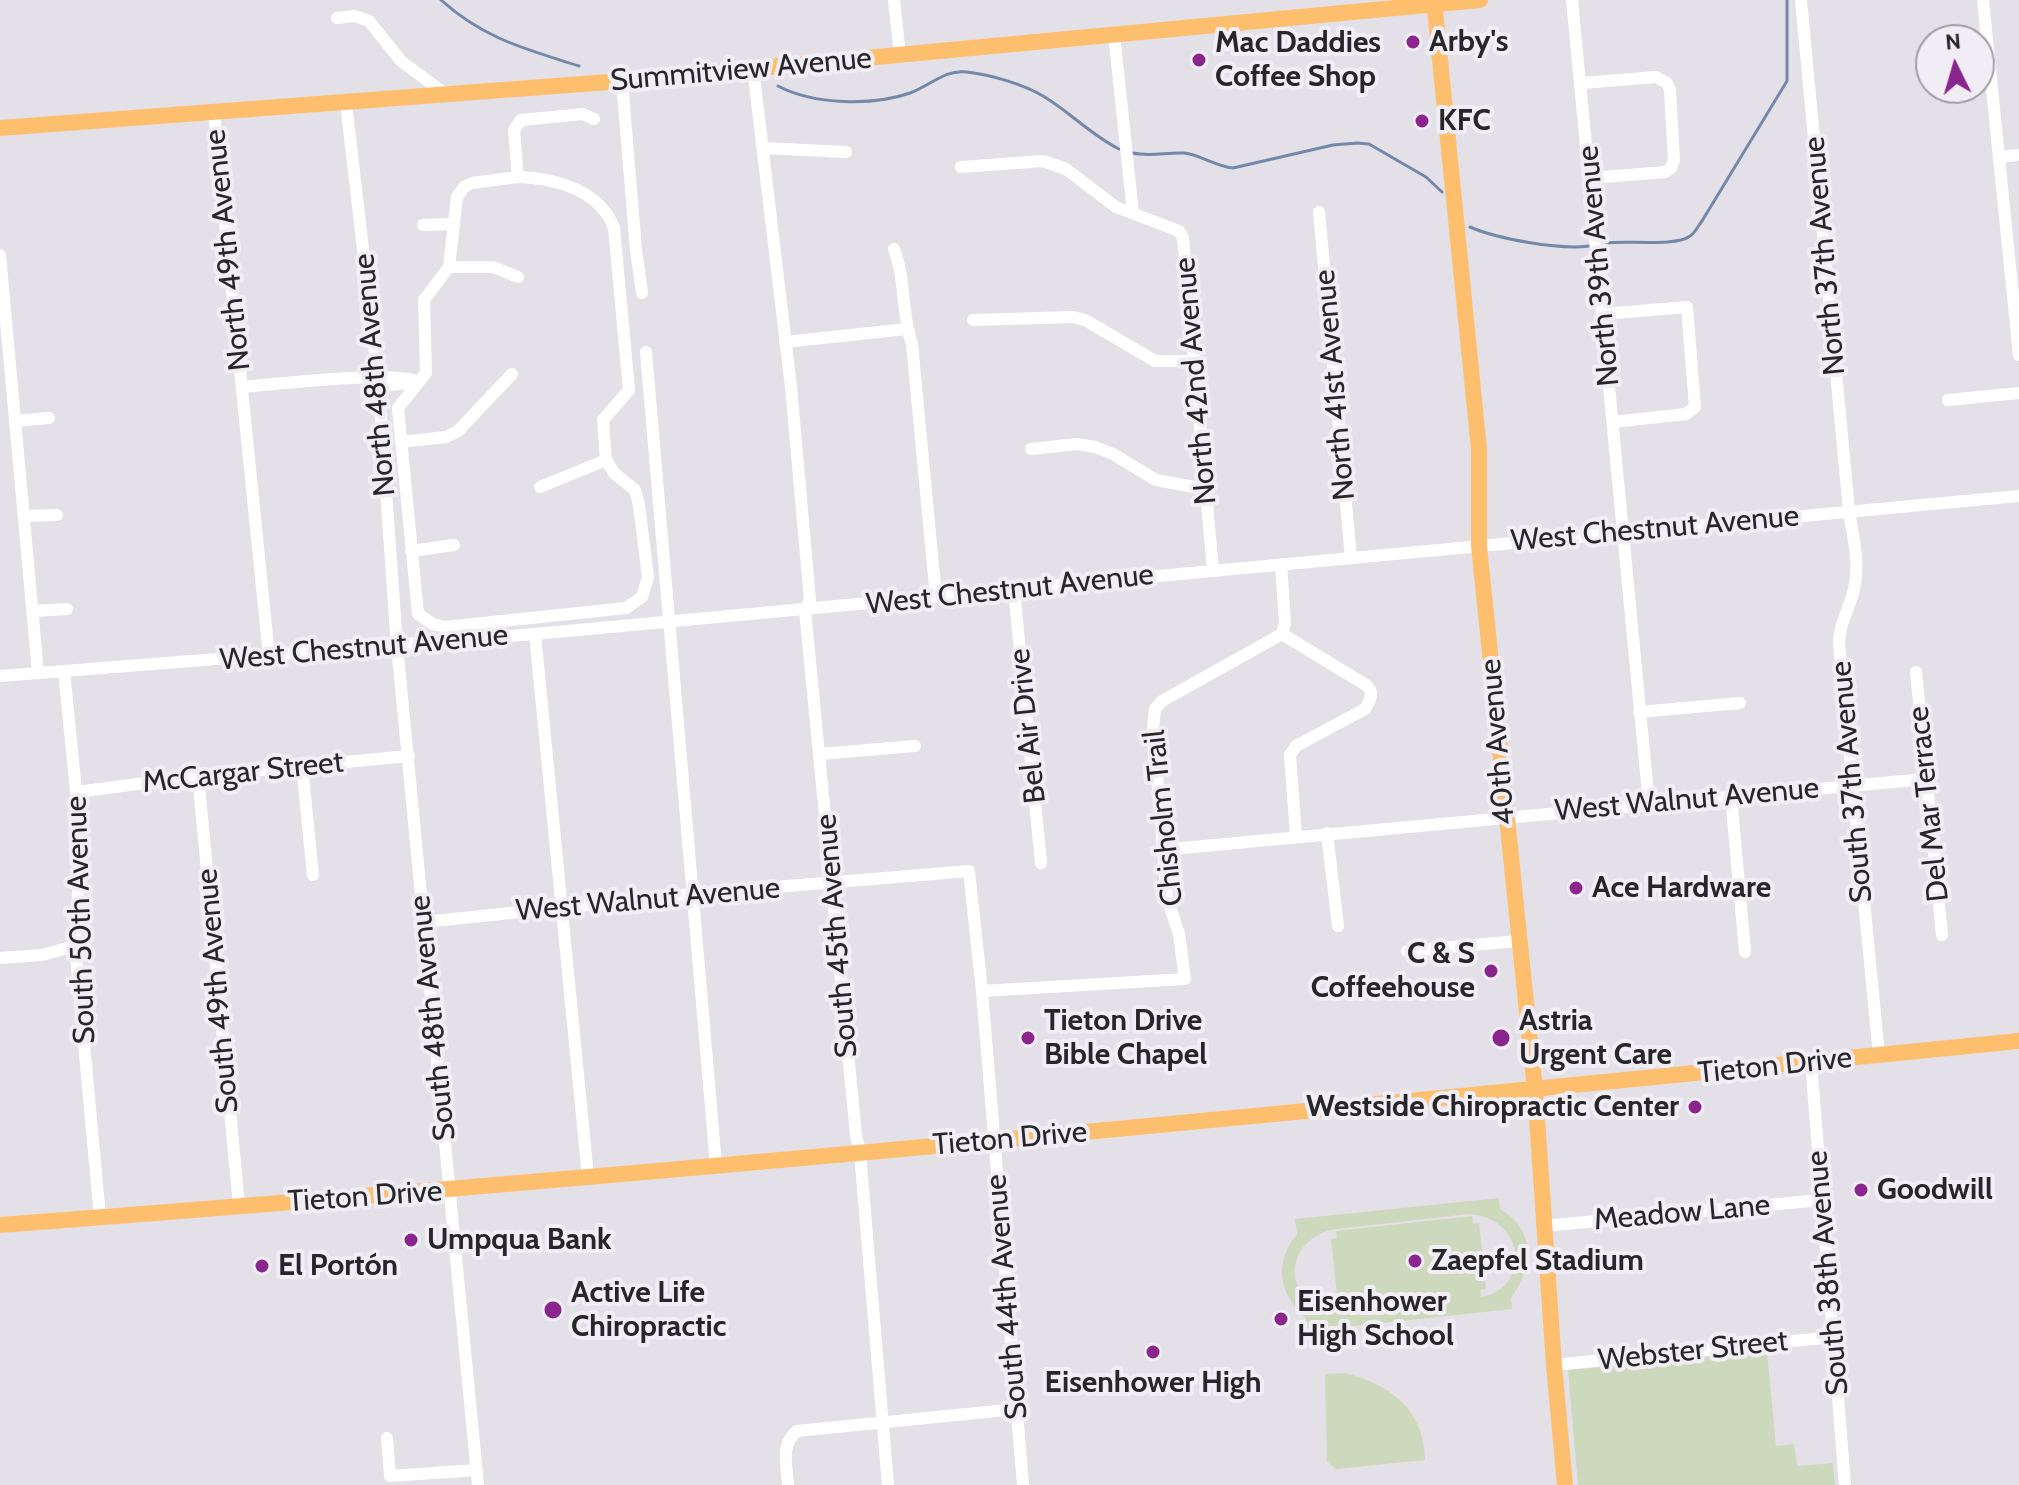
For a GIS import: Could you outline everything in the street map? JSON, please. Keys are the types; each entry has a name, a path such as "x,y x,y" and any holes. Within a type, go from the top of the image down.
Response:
{"main road":[{"name":"Summitview Avenue","path":"0,128 622,81 1480,0"},
{"name":"40th Avenue","path":"1434,2 1479,449 1479,546 1535,1090 1565,1485"},
{"name":"Tieton Drive","path":"0,1225 450,1191 1535,1090 2019,1041"}],"street":[{"path":"894,0 900,55"},
{"name":"North 39th Avenue","path":"1572,0 1649,804"},
{"name":"North 37th Avenue","path":"1801,0 1849,511"},
{"path":"1983,0 2000,157 2013,229 2019,355"},
{"path":"337,18 355,16 369,21 401,61 448,96"},
{"path":"961,167 1043,161 1066,169 1116,207 1133,213 1114,34"},
{"name":"South 45th Avenue","path":"753,68 791,387 810,600 805,610 860,1153 888,1485"},
{"path":"1582,83 1656,77 1667,83 1670,90 1674,160 1671,168 1665,172 1591,178"},
{"path":"622,81 642,293"},
{"name":"North 48th Avenue","path":"346,103 378,382 397,646"},
{"name":"North 49th Avenue","path":"214,113 269,656"},
{"path":"518,177 514,130 521,120 583,114 594,119"},
{"path":"763,148 846,152"},
{"path":"2000,157 2019,155"},
{"path":"518,177 543,178 583,192 608,214 614,228 620,272 629,390 603,420 606,460 614,473 635,490 648,577 642,597 626,608 445,627 433,624 418,614 398,408 427,367 424,300 449,267 452,224 457,197 464,187 472,183 518,177"},
{"name":"North 41st Avenue","path":"1319,212 1351,558"},
{"name":"North 42nd Avenue","path":"1133,213 1179,231 1183,238 1213,570"},
{"path":"423,225 452,224"},
{"path":"894,249 900,266 907,329 912,344 936,597"},
{"path":"0,255 38,673"},
{"path":"449,267 493,267 518,277"},
{"path":"620,272 639,270"},
{"path":"1603,314 1687,307 1695,407 1686,414 1613,422"},
{"path":"973,320 1073,317 1085,320 1155,361 1193,361"},
{"path":"785,342 907,329"},
{"path":"646,352 716,1165"},
{"path":"401,442 446,437 458,431 512,374"},
{"path":"242,387 419,382"},
{"path":"1948,400 2019,393"},
{"path":"15,421 49,418"},
{"path":"1031,449 1077,444 1095,447 1113,454 1156,480 1205,489"},
{"path":"540,487 606,460"},
{"name":"West Chestnut Avenue","path":"0,676 397,646 805,610 2019,496"},
{"name":"South 37th Avenue","path":"1849,511 1855,544 1856,581 1839,630 1851,785 1879,1055"},
{"path":"25,516 57,515"},
{"path":"411,551 454,545"},
{"path":"1281,564 1285,623 1282,634 1366,685 1371,693 1365,709 1296,746 1290,755 1296,836"},
{"name":"Bel Air Drive","path":"1014,590 1041,863"},
{"path":"34,611 67,609"},
{"path":"535,634 588,1177"},
{"name":"Chisholm Trail","path":"982,991 1185,979 1179,934 1167,898 1161,850 1153,728 1155,709 1162,701 1282,634"},
{"name":"South 48th Avenue","path":"397,646 478,1485"},
{"name":"South 50th Avenue","path":"64,671 81,841 75,946 100,1217"},
{"name":"Del Mar Terrace","path":"1916,672 1942,935"},
{"path":"1639,712 1740,703"},
{"path":"820,754 915,746"},
{"name":"McCargar Street","path":"77,792 198,776 409,756"},
{"path":"302,766 313,875"},
{"name":"South 49th Avenue","path":"198,776 239,1205"},
{"name":"West Walnut Avenue","path":"1161,850 1925,779"},
{"path":"1731,796 1745,952"},
{"path":"1327,833 1338,926"},
{"name":"West Walnut Avenue","path":"424,922 692,894 969,871"},
{"name":"South 44th Avenue","path":"969,871 982,991 1023,1485"},
{"path":"1407,951 1518,941"},
{"path":"0,958 42,955 75,946"},
{"name":"South 38th Avenue","path":"1811,1062 1845,1485"},
{"name":"Meadow Lane","path":"1544,1226 1821,1200"},
{"name":"Webster Street","path":"1554,1365 1833,1337"},
{"path":"788,1485 785,1450 793,1434 805,1429 1016,1409"},
{"path":"387,1438 390,1476 477,1470"}],"green space":[{"path":"1499,1198 1500,1209 1512,1218 1526,1239 1527,1262 1511,1298 1512,1309 1307,1331 1306,1318 1290,1299 1282,1278 1285,1256 1297,1234 1295,1219","holes":["1469,1214 1488,1218 1502,1227 1511,1240 1516,1254 1515,1268 1509,1281 1497,1291 1481,1297 1480,1290 1486,1289 1479,1223 1473,1224 1472,1216 1336,1231 1337,1238 1331,1239 1338,1305 1343,1305 1344,1311 1479,1298 1328,1313 1313,1305 1297,1283 1297,1258 1304,1246 1330,1230"]},
{"path":"1767,1352 1776,1446 1794,1444 1797,1466 1833,1463 1835,1485 1578,1485 1568,1370"},
{"path":"1344,1373 1376,1384 1401,1402 1418,1426 1425,1460 1336,1469 1327,1462 1325,1374"}],"waterway":[{"path":"441,0 490,34 579,66"},
{"path":"1606,243 1674,241 1695,231 1787,81 1787,0"},
{"path":"778,86 809,97 861,102 910,93 952,73 976,73 1035,92 1119,149"},
{"path":"1133,153 1184,153 1233,168 1333,145 1369,144 1426,177 1442,192"},
{"path":"1470,227 1529,242 1589,246"}],"place":[{"name":"Arby's","path":"1413,42"},
{"name":"Mac Daddies Coffee Shop","path":"1199,60"},
{"name":"KFC","path":"1422,121"},
{"name":"Ace Hardware","path":"1576,888"},
{"name":"C & S Coffeehouse","path":"1491,971"},
{"name":"Tieton Drive Bible Chapel","path":"1028,1038"},
{"name":"Astria Urgent Care","path":"1501,1038"},
{"name":"Westside Chiropractic Center","path":"1695,1107"},
{"name":"Goodwill","path":"1861,1190"},
{"name":"Umpqua Bank","path":"411,1240"},
{"name":"Zaepfel Stadium","path":"1415,1261"},
{"name":"El Portón","path":"262,1266"},
{"name":"Active Life Chiropractic","path":"553,1310"},
{"name":"Eisenhower High School","path":"1281,1319"},
{"name":"Eisenhower High","path":"1153,1352"}]}
